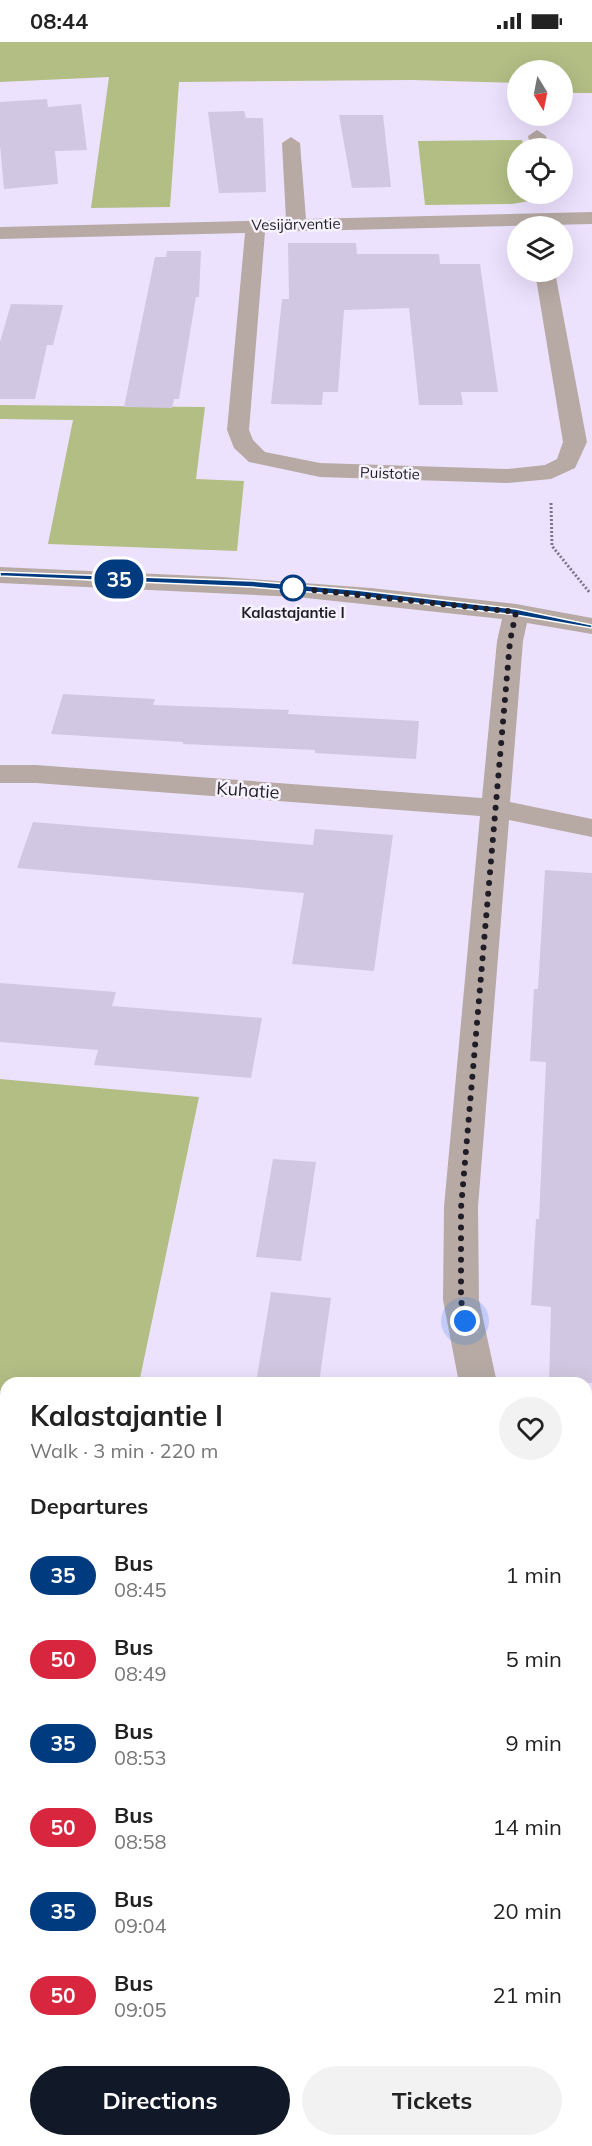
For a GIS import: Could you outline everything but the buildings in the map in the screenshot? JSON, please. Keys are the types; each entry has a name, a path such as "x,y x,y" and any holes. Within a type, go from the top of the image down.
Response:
{"street":[{"path":"291,143 296,224"},
{"name":"Vesijärventie","path":"548,216 560,210 592,218"},
{"name":"Vesijärventie","path":"0,233 296,224 507,222"},
{"name":"Puistotie","path":"256,225 238,430 242,443 257,458 320,470 507,476 550,472"},
{"path":"547,282 575,442 567,463 550,472"},
{"path":"0,574 252,584 356,593 516,612 592,626"},
{"path":"477,1377 461,1300 461,1208 510,641 516,612"},
{"name":"Kuhatie","path":"0,774 36,774 496,808 592,828"}],"path":[{"path":"550,472 552,546 592,596"}],"green space":[{"path":"0,42 592,42 592,93 573,93 573,60 507,60 507,83 412,80 179,82 170,207 91,208 109,77 0,82"},
{"path":"507,140 507,204 512,204 425,205 418,141"},
{"path":"0,405 205,407 196,479 244,481 237,551 48,544 73,420 0,419"},
{"path":"0,1079 199,1097 140,1377 0,1377"}],"bus line":[{"name":"35","path":"0,575 252,584 356,593 516,612 592,625"}],"place":[{"name":"Kalastajantie I","path":"293,588"}],"route":[{"path":"293,588 516,612 510,641 461,1208 461,1300 465,1321"}]}
